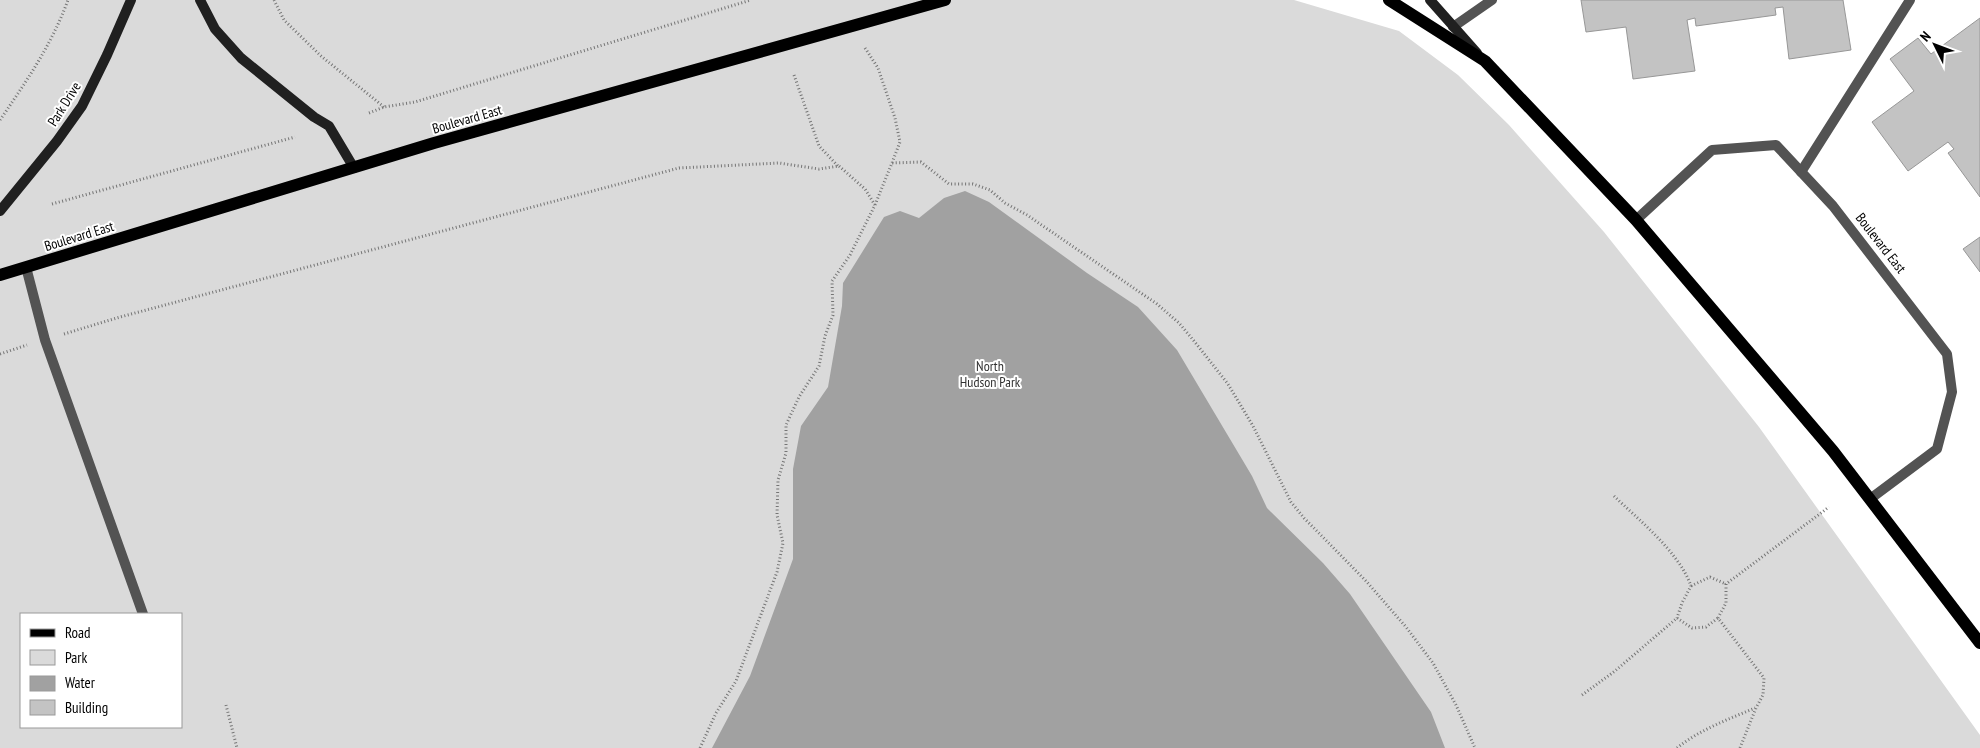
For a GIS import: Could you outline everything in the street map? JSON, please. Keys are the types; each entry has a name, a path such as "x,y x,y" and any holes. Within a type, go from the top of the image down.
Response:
{"main road":[{"name":"Park Drive","path":"0,211 46,155 82,106 131,0"},
{"path":"200,0 215,29 241,58 314,117 329,126 354,168"},
{"name":"Boulevard East","path":"0,275 454,138 945,0"},
{"path":"1388,0 1485,61"},
{"path":"1430,0 1485,61 1636,220 1833,451 1980,643"}],"street":[{"path":"1454,27 1492,0"},
{"path":"1801,172 1910,0"},
{"name":"Boulevard East","path":"1636,220 1712,150 1776,146 1833,206 1947,354 1952,392 1937,449 1870,499"},
{"path":"26,268 45,340 143,613"}],"path":[{"path":"0,120 24,86 59,26 68,0"},
{"path":"274,0 284,20 320,56 384,107"},
{"path":"369,113 384,107 414,102 750,0"},
{"path":"700,748 716,713 736,680 777,572 783,543 777,515 778,480 786,453 786,425 799,397 819,366 825,336 833,315 832,281 850,255 875,205 900,142 895,118 878,68 865,48"},
{"path":"794,76 819,146 865,189 875,205"},
{"path":"52,204 295,137"},
{"path":"892,163 921,162 949,184 973,184 990,190 1005,203 1027,215 1157,304 1179,323 1228,384 1253,426 1291,502 1304,518 1366,581 1406,627 1433,663 1456,705 1474,748"},
{"path":"0,354 129,314 679,168 779,163 819,169 839,166"},
{"path":"1614,496 1664,546 1687,575 1691,586"},
{"path":"1726,584 1829,507"},
{"path":"1582,695 1615,671 1677,618 1691,586 1710,577 1726,584"},
{"path":"1677,618 1692,628 1706,627 1718,618 1726,603 1726,584"},
{"path":"1718,618 1764,678 1763,695 1740,748"},
{"path":"226,705 237,748"},
{"path":"1677,748 1727,720 1756,708"}],"green space":[{"name":"North Hudson Park","path":"0,0 1294,0 1399,31 1458,75 1509,125 1604,232 1759,427 1980,735 1980,748 0,748"}],"water":[{"path":"965,191 989,202 1087,273 1138,307 1177,350 1252,476 1267,508 1323,563 1350,594 1431,712 1445,748 712,748 750,676 793,559 793,469 801,426 828,387 842,306 843,283 884,217 900,211 919,218 944,198"}],"building":[{"path":"1581,0 1843,0 1851,50 1789,59 1783,7 1775,8 1776,15 1696,26 1695,18 1687,20 1695,71 1633,79 1626,27 1586,32"},
{"path":"1980,18 1980,197 1948,153 1954,149 1948,142 1908,171 1872,122 1914,91 1890,59 1918,38 1931,54"},
{"path":"1980,237 1980,272 1963,249"}]}
